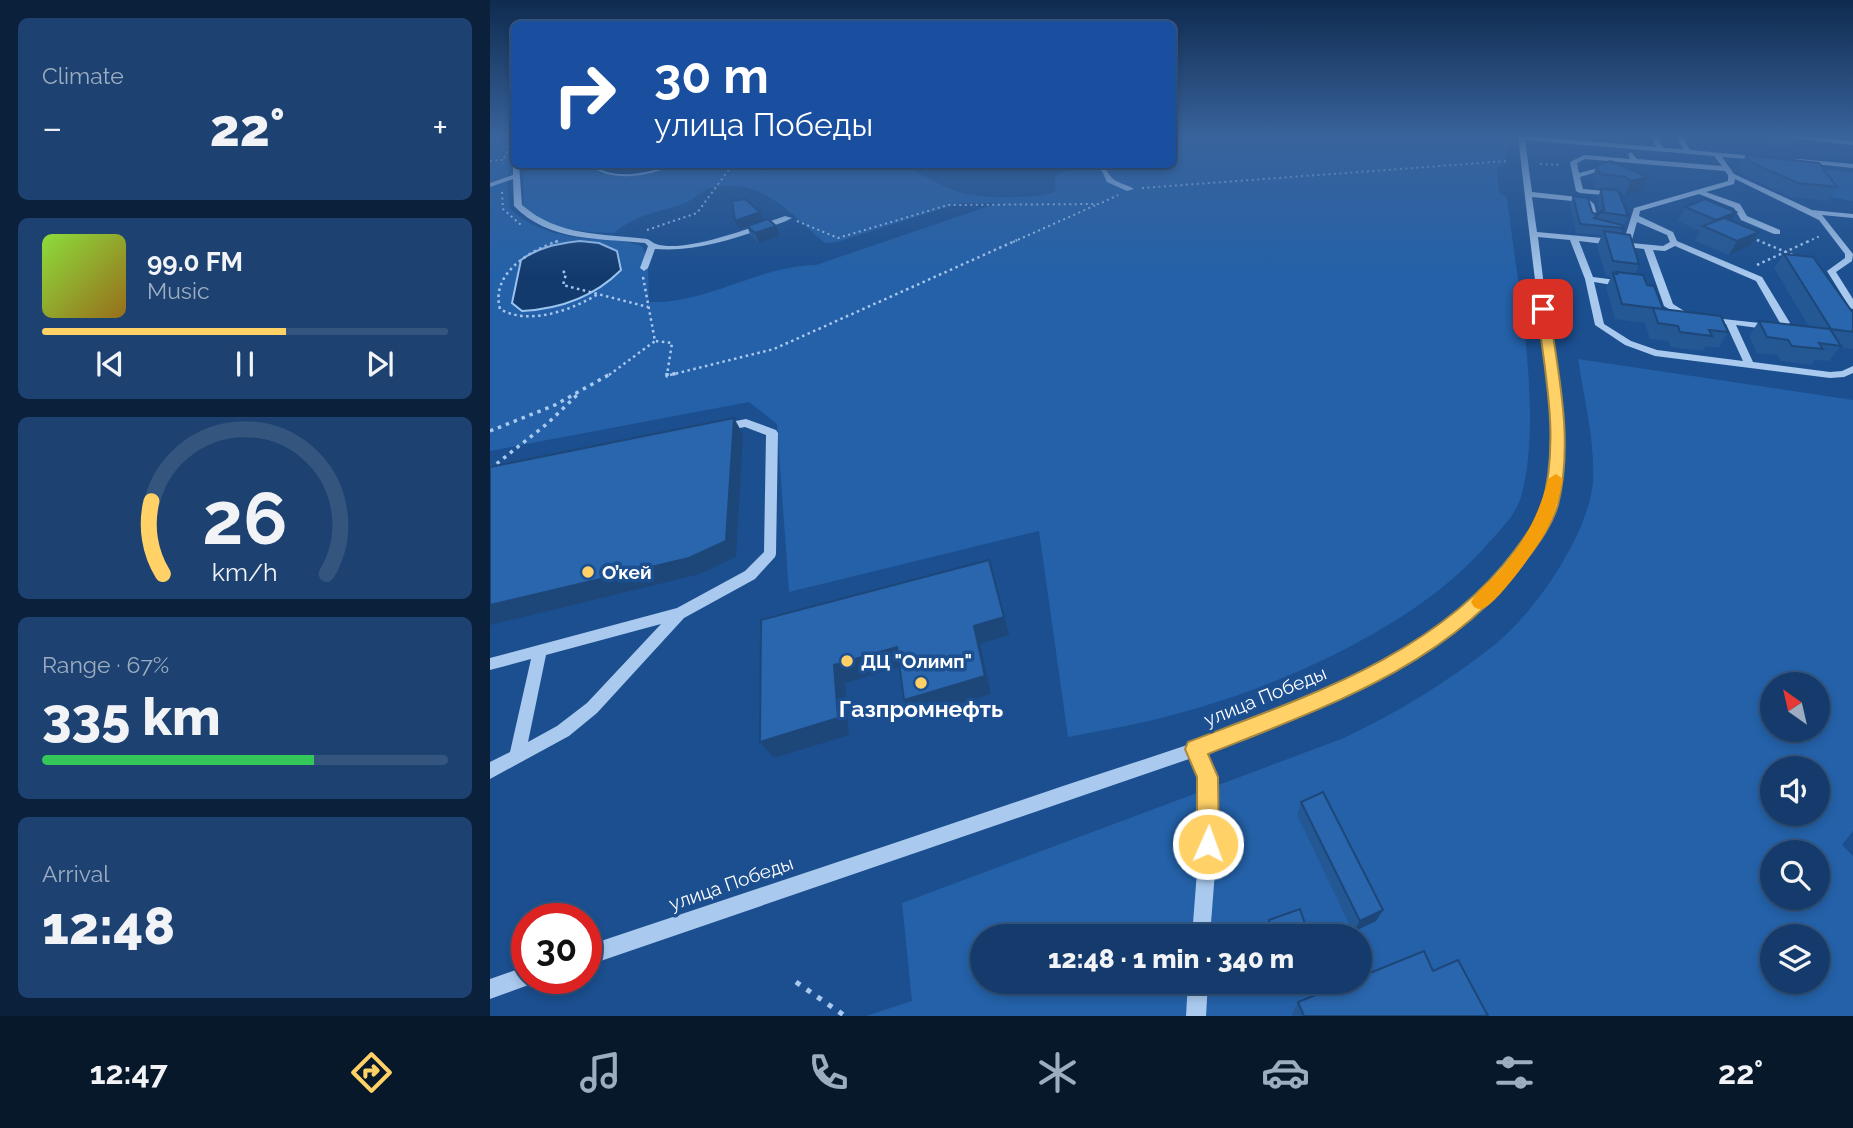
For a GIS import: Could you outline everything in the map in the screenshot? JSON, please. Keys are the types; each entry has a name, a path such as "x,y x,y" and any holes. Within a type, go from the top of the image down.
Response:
{"street":[{"path":"516,182 517,206 538,225 671,249 691,248 788,218"},
{"path":"1115,182 1130,190"},
{"name":"улица Победы","path":"602,951 1196,749 1319,701 1396,662 1474,608 1504,578 1539,530 1556,481 1556,409 1526,182"},
{"path":"1578,182 1580,191 1619,195 1591,182"},
{"path":"1618,244 1629,241 1634,217 1641,208 1730,182"},
{"path":"1750,182 1822,218 1832,230 1851,254 1849,259 1830,271 1853,306"},
{"path":"1699,192 1737,206 1744,218 1777,232"},
{"path":"1527,194 1584,200 1590,204 1594,218"},
{"path":"1811,212 1853,216"},
{"path":"1634,217 1670,234 1674,243 1763,282 1785,323 1784,326 1780,328 1681,314 1669,306 1648,248"},
{"path":"1620,229 1631,231"},
{"path":"1533,234 1648,248 1665,249 1672,247 1674,243"},
{"path":"1574,239 1589,279 1600,325 1628,343 1655,353 1749,365 1830,374 1844,374 1853,369"},
{"path":"644,268 650,244"},
{"path":"1589,279 1638,285"},
{"path":"1650,287 1663,288"},
{"path":"1729,321 1749,365"},
{"path":"490,664 681,613 750,575 770,554 772,433 746,423 706,430"},
{"path":"490,771 563,730 592,708 681,613"},
{"path":"517,756 540,650"},
{"path":"1196,749 1208,777 1210,820 1202,924"},
{"path":"490,989 511,982"},
{"path":"1196,1016 1197,994"}],"path":[{"path":"650,244 641,236 647,230 696,213 719,182"},
{"path":"655,341 672,343 667,376 774,348 1130,190 1229,182"},
{"path":"788,218 838,238 948,205 1099,204"},
{"path":"1763,282 1756,265 1832,230"},
{"path":"566,237 517,257 502,272 496,291 500,309 520,314 554,314 576,308 598,294"},
{"path":"1749,237 1796,257"},
{"path":"644,268 643,285 655,341"},
{"path":"563,271 566,274 563,285 648,307"},
{"path":"490,430 581,391 636,359 655,341"},
{"path":"490,470 548,423 581,391"},
{"path":"796,982 845,1016"}],"shaded area":[{"path":"490,182 507,182 510,209 550,232 626,242 643,247 648,266 649,302 691,297 774,271 816,265 998,203 960,203 837,242 825,243 773,199 745,187 706,189 687,203 639,218 614,233 565,228 543,220 523,205 524,182 937,182 970,195 1018,197 1056,191 1055,182 1498,182 1499,192 1507,198 1526,349 1530,428 1527,464 1521,497 1515,511 1455,577 1421,604 1383,628 1342,651 1257,688 1149,721 1068,737 1039,531 789,592 777,424 749,402 490,451"},
{"path":"1790,182 1853,182 1853,201 1819,195"},
{"path":"580,241 599,243 617,251 621,270 588,294 550,308 522,311 512,303 521,260 542,249"},
{"path":"1578,359 1853,400 1853,831 1842,845 1853,856 1853,1016 866,1016 912,1001 902,903 1344,738 1440,684 1493,646 1526,614 1542,593 1571,548 1582,524 1593,481 1588,420"}],"building":[{"path":"1834,182 1837,187 1798,183"},
{"path":"1601,189 1618,190 1628,216 1601,212 1594,218 1622,225 1623,228 1580,224 1573,196 1588,198 1595,214 1604,210"},
{"path":"745,199 760,212 735,221 732,201"},
{"path":"1705,199 1736,212 1716,220 1685,207"},
{"path":"1724,218 1759,232 1737,241 1703,226"},
{"path":"768,219 776,226 755,233 747,226"},
{"path":"1604,231 1630,235 1639,264 1613,261"},
{"path":"1784,254 1813,257 1853,313 1853,332 1831,329"},
{"path":"1616,272 1643,275 1647,285 1654,286 1663,309 1622,304 1613,273 1617,274"},
{"path":"1653,308 1721,316 1728,332 1709,330 1712,336 1680,332 1678,326 1658,323"},
{"path":"1759,321 1830,329 1841,346 1819,343 1823,349 1792,346 1788,340 1767,337"},
{"path":"734,418 726,541 689,558 490,605 490,467"},
{"name":"ДЦ \"Олимп\"","path":"989,560 1004,617 974,626 985,676 904,700 897,647 834,665 838,718 760,742 761,620"},
{"path":"1323,792 1383,910 1360,921 1301,802"},
{"path":"1300,909 1305,924 1270,924 1269,920"},
{"path":"1424,951 1433,971 1458,960 1488,1016 1304,1016 1298,1002 1318,994 1372,994 1372,972"}],"slow traffic":[{"path":"1480,602 1504,578 1539,530 1556,479"}],"place":[{"name":"О’кей","path":"588,572"},
{"name":"ДЦ \"Олимп\"","path":"847,661"},
{"name":"Газпромнефть","path":"921,683"}],"route":[{"path":"1208,844 1208,777 1196,749 1319,701 1396,662 1452,626 1484,599 1504,578 1539,530 1556,481 1557,459 1556,409 1543,309"}]}
